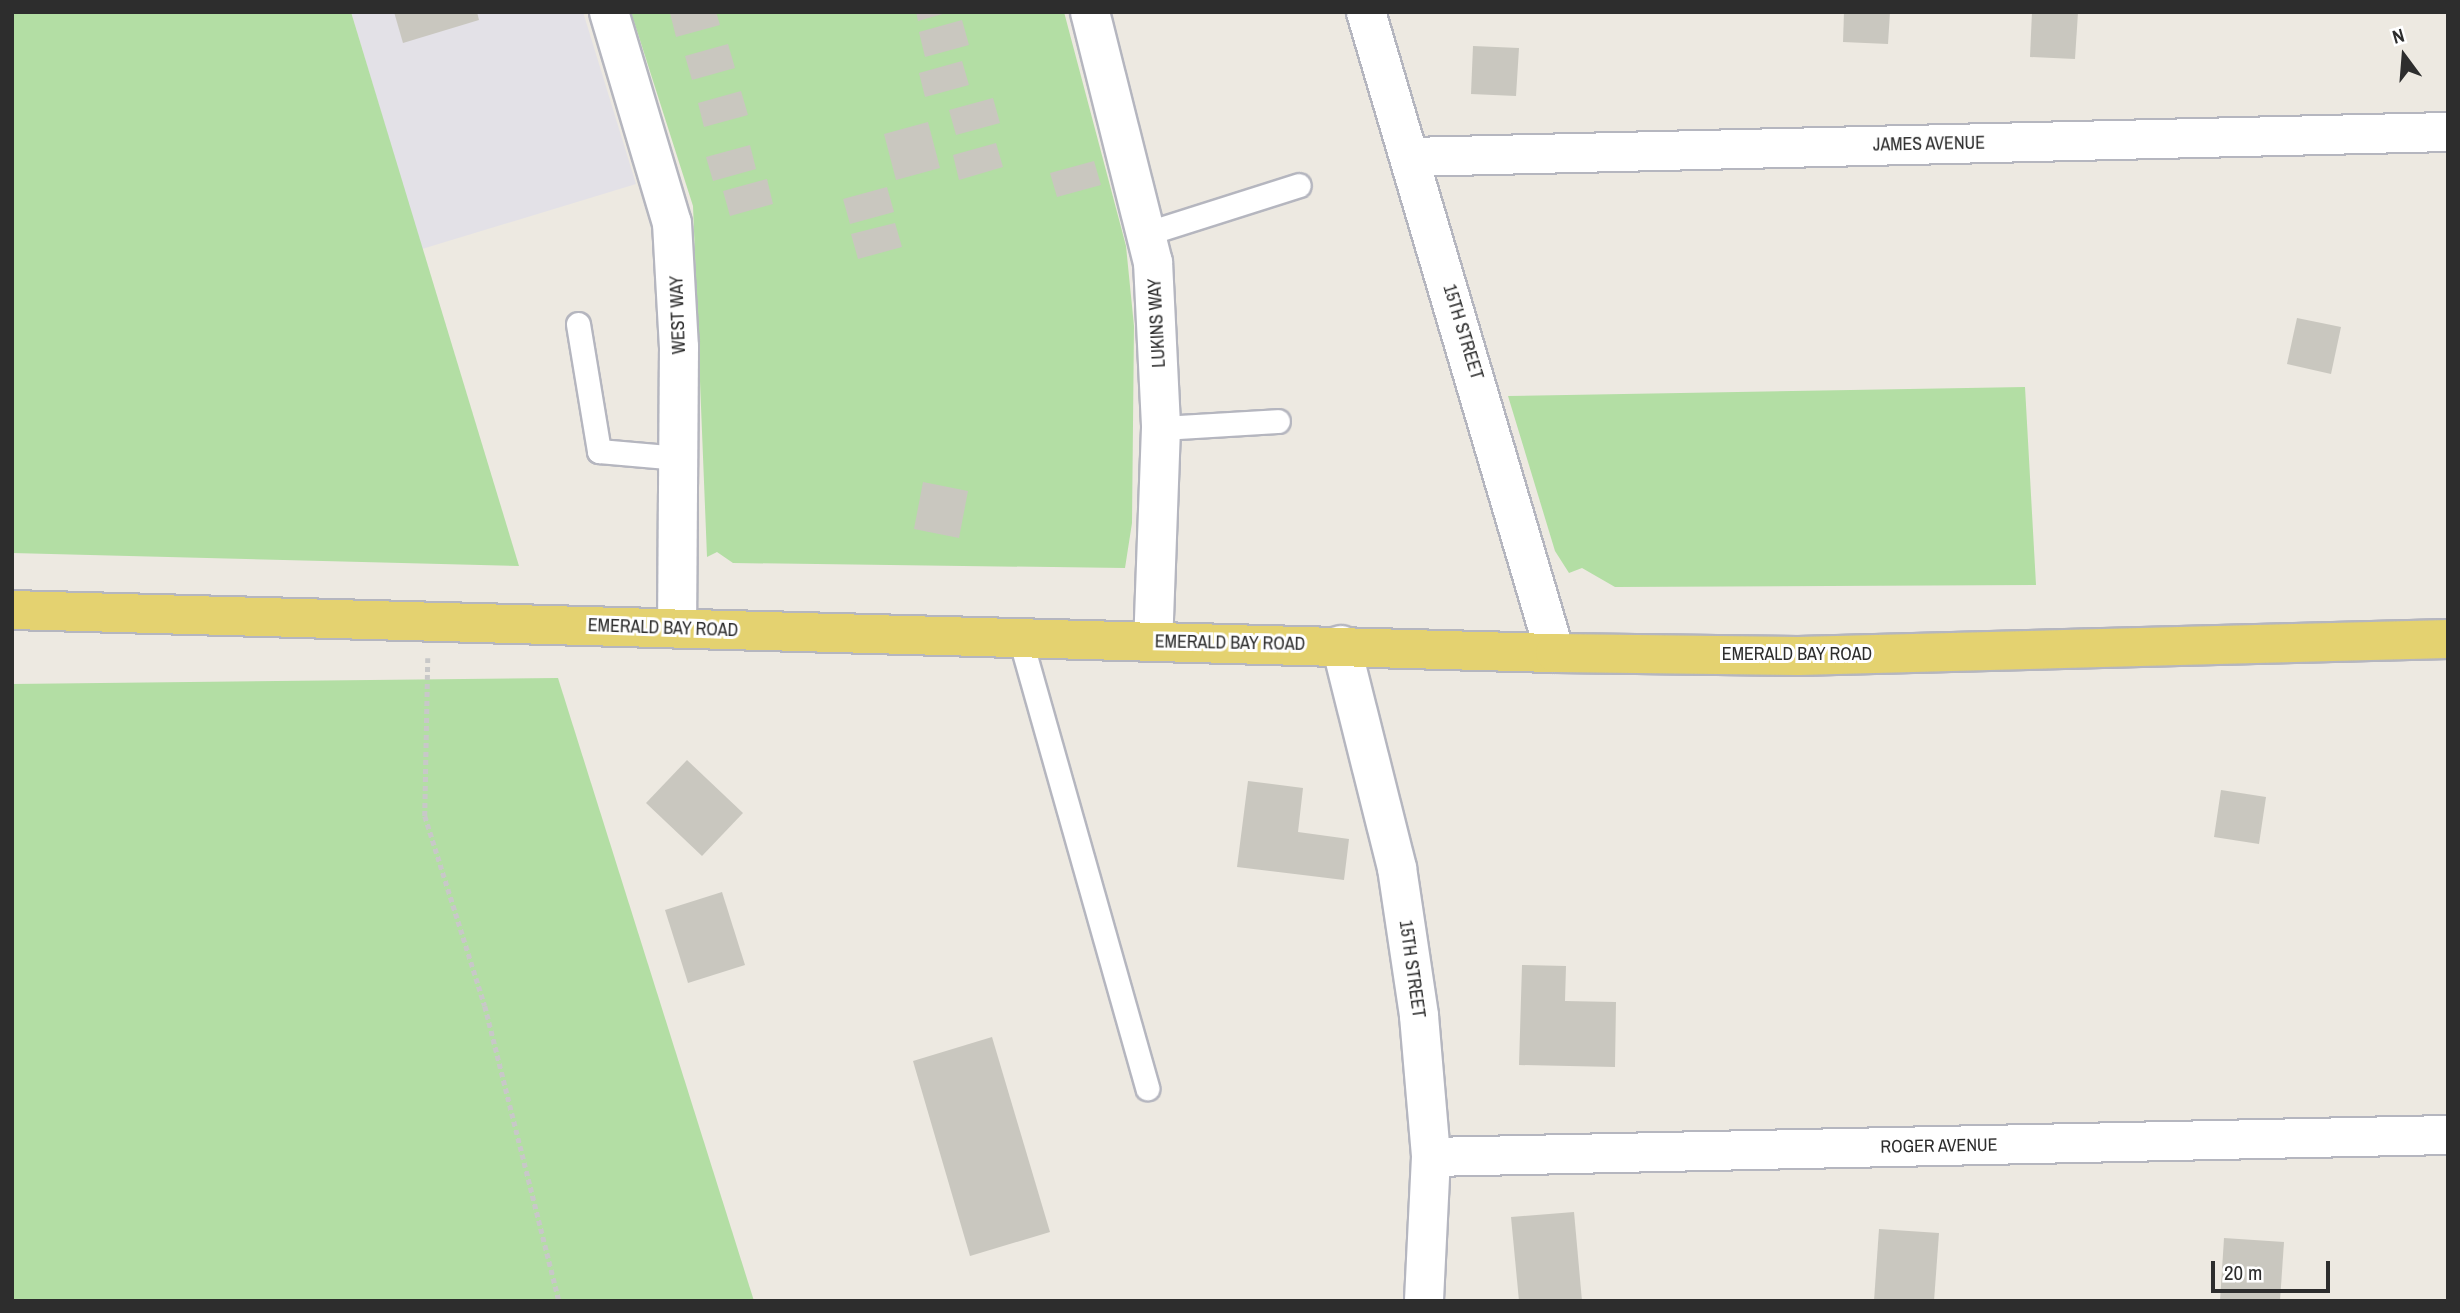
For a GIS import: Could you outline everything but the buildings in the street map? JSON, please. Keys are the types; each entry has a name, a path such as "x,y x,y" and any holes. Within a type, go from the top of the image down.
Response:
{"main road":[{"name":"EMERALD BAY ROAD","path":"12,610 1555,653 1798,656 2448,639"}],"street":[{"name":"WEST WAY","path":"609,12 672,223 679,458 677,628"},
{"name":"LUKINS WAY","path":"1090,12 1147,233 1159,328 1161,428 1153,642"},
{"name":"15TH STREET","path":"1366,12 1555,653"},
{"name":"JAMES AVENUE","path":"1410,157 2448,132"},
{"name":"15TH STREET","path":"1341,645 1397,868 1419,1016 1431,1157 1424,1301"},
{"name":"ROGER AVENUE","path":"1431,1157 2448,1135"}],"lane":[{"path":"1147,233 1299,185"},
{"path":"578,324 599,451 679,458"},
{"path":"1161,428 1278,421"},
{"path":"1020,638 1147,1088"}],"path":[{"path":"429,621 425,816 485,1006 559,1301"}],"shaded area":[{"path":"351,12 583,12 636,184 422,249"}],"green space":[{"path":"12,12 351,12 519,566 12,553"},
{"path":"631,12 1064,12 1126,246 1134,326 1132,523 1125,568 733,563 717,552 707,557 693,206"},
{"path":"2025,387 2036,585 1615,587 1582,568 1569,573 1555,551 1508,396"},
{"path":"558,678 754,1301 12,1301 12,684"}]}
